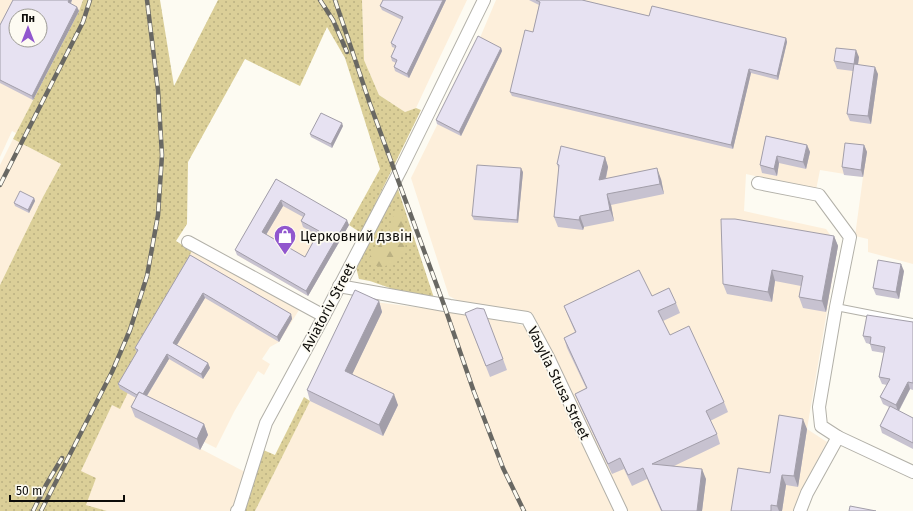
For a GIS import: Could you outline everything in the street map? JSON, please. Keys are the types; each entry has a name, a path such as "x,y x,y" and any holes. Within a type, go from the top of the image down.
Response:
{"street":[{"name":"Aviatoriv Street","path":"237,511 266,423 401,169 484,0"},
{"path":"758,183 818,195 850,237 836,307 819,407 821,426 838,438 913,472"},
{"path":"188,242 324,316"},
{"name":"Vasylia Stusa Street","path":"339,286 527,318 548,357 621,511"},
{"path":"800,511 807,493 838,438"}],"lane":[{"path":"836,307 913,322"}],"shaded area":[{"path":"0,0 83,0 79,11 16,133 12,131 0,157"},
{"path":"362,0 467,0 416,108 405,112 379,95 364,60"},
{"path":"496,0 913,0 913,264 868,252 868,239 855,236 863,177 820,170 816,190 746,174 744,211 826,229 838,246 807,429 827,442 803,487 795,511 627,511 533,314 468,306 449,296 411,178 479,40"},
{"path":"13,139 61,164 43,197 0,285 0,165"},
{"path":"278,184 349,225 332,254 320,270 322,272 308,296 237,255"},
{"path":"192,251 299,310 279,342 270,347 262,359 270,364 264,375 258,371 234,412 216,448 204,442 201,449 245,472 244,481 230,511 107,511 86,505 81,471 112,404 192,260 188,258"},
{"path":"359,300 502,318 526,327 545,359 614,511 255,511"}],"green space":[{"path":"83,0 160,0 174,86 218,0 362,0 364,60 379,95 405,112 416,108 421,110 361,233 349,225 380,169 345,58 327,27 300,86 245,59 188,162 187,224 176,241 192,251 188,258 192,260 120,409 112,405 81,471 96,478 86,505 107,511 0,511 0,285 43,197 61,164 13,139 79,11"},
{"path":"397,186 434,298 407,294 370,281 359,279 356,267"},
{"path":"396,205 402,214 406,234 405,251 396,263 381,267 367,263 371,254 388,236"},
{"path":"304,397 310,401 255,511 244,511 261,449 275,455"}],"building":[{"path":"13,0 69,0 68,2 77,7 32,96 0,80 0,25 8,10 8,48 48,48 48,8 9,8"},
{"path":"383,0 443,0 407,74 394,67 397,60 391,57 396,46 391,43 403,17 380,6"},
{"path":"536,0 582,0 649,16 652,6 786,38 777,76 749,69 731,145 510,92 525,30 533,32 540,2"},
{"path":"478,36 501,48 459,132 436,120"},
{"path":"836,48 856,50 854,64 834,61"},
{"path":"854,64 875,67 868,116 847,114"},
{"path":"321,113 342,123 331,144 310,134"},
{"path":"766,136 807,145 803,162 777,156 774,169 760,165"},
{"path":"845,143 864,145 861,170 842,167"},
{"path":"561,146 605,157 599,180 657,168 660,184 607,194 610,210 580,216 579,220 554,217 559,165 557,164"},
{"path":"477,165 521,168 517,220 472,216"},
{"path":"276,179 347,220 306,291 235,250","holes":["281,200 305,214 301,221 319,231 305,257 262,232"]},
{"path":"20,191 34,198 28,210 14,203"},
{"path":"721,219 735,219 834,236 822,301 799,297 803,276 772,270 768,292 723,284"},
{"path":"190,255 291,314 277,337 203,293 173,343 208,363 201,374 167,354 143,394 139,392 137,395 118,384 138,350 135,348"},
{"path":"878,260 901,264 896,292 873,288"},
{"path":"639,270 652,296 669,288 676,303 658,311 670,335 689,326 724,402 706,411 717,434 652,464 702,469 697,511 662,511 643,468 628,475 620,458 608,464 575,394 587,388 564,338 576,332 564,306"},
{"path":"355,290 379,301 345,371 394,394 379,425 307,390"},
{"path":"477,308 484,309 503,359 486,366 465,313"},
{"path":"867,315 913,322 913,383 908,382 896,405 880,397 890,379 879,377 885,347 870,344 871,337 863,336"},
{"path":"139,392 204,424 197,439 131,407"},
{"path":"890,406 913,418 913,443 880,426"},
{"path":"779,415 803,419 794,476 782,475 777,506 771,505 771,511 731,511 738,468 770,473"},
{"path":"850,506 876,511 849,511"}],"railway":[{"path":"0,185 83,22 90,0"},
{"path":"41,511 112,372 130,330 147,276 158,215 162,155 158,90 147,0"},
{"path":"320,0 333,20 347,52"},
{"path":"335,0 370,104 444,305 474,392 503,468 524,511"},
{"path":"33,511 62,458"}],"place":[{"name":"Церковний дзвін","path":"285,256"}]}
